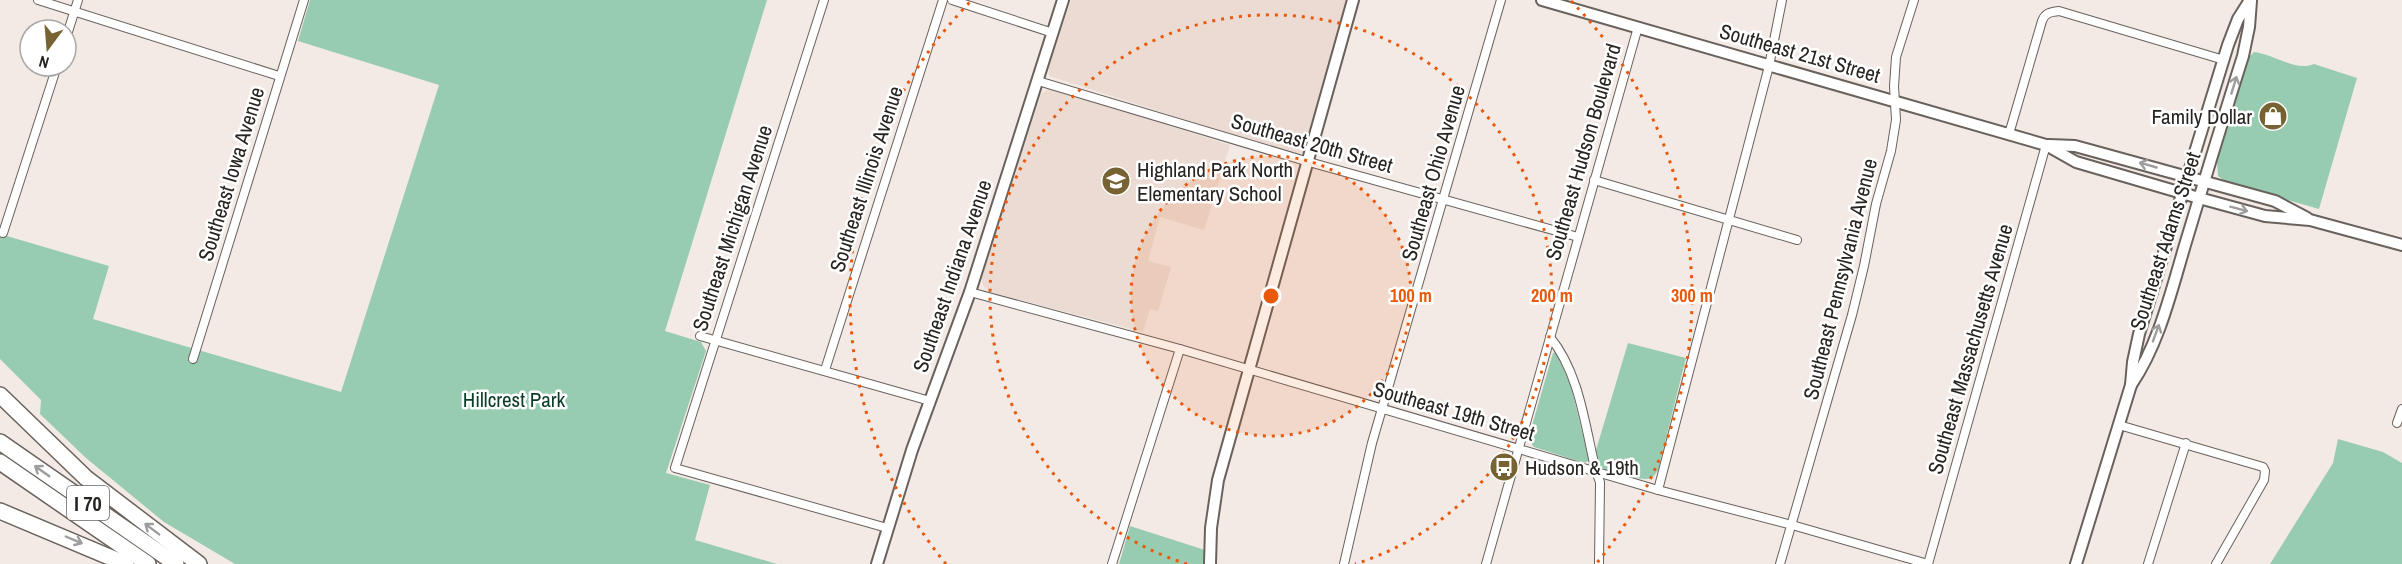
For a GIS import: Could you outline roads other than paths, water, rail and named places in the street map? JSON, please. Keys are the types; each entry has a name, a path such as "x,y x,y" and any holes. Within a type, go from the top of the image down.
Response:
{"highway":[{"path":"0,395 86,478 199,564"},
{"name":"I 70","path":"0,442 176,564"},
{"name":"I 70","path":"0,462 148,564"},
{"path":"0,511 126,564"}],"main road":[{"name":"Southeast Indiana Avenue","path":"877,564 930,401 970,292 1063,0"},
{"path":"1210,564 1211,528 1218,480 1353,0"},
{"name":"Southeast 21st Street","path":"1542,0 1571,4 1638,27 1769,66 2046,145 2076,162 2182,194 2265,216 2310,220 2402,245"},
{"name":"Southeast Adams Street","path":"2076,564 2131,386 2139,334 2182,194 2238,20 2251,0"},
{"name":"Southeast Adams Street","path":"2131,386 2142,369 2159,326 2199,198 2243,56 2249,27 2251,0"},
{"name":"Southeast 21st Street","path":"2046,145 2075,146 2276,201 2310,220"}],"street":[{"path":"38,0 279,76"},
{"path":"72,18 78,0"},
{"name":"Southeast Iowa Avenue","path":"193,359 304,0"},
{"name":"Southeast Michigan Avenue","path":"824,0 675,468 887,528"},
{"name":"Southeast Illinois Avenue","path":"825,370 943,0"},
{"path":"952,0 1053,33"},
{"name":"Southeast Ohio Avenue","path":"1344,564 1364,473 1501,0"},
{"path":"1658,490 1769,66 1782,0"},
{"name":"Southeast Pennsylvania Avenue","path":"1780,564 1864,266 1876,204 1891,152 1896,120 1896,57 1914,0"},
{"path":"2009,134 2042,21 2044,16 2050,12 2059,11 2224,60"},
{"name":"Southeast Hudson Boulevard","path":"1486,564 1638,27"},
{"path":"3,234 53,78"},
{"name":"Southeast 20th Street","path":"1038,81 1309,162 1578,237"},
{"name":"Southeast Massachusetts Avenue","path":"1928,564 2046,145"},
{"path":"1594,180 1797,240"},
{"name":"Southeast 19th Street","path":"970,292 1180,349 1249,371 1519,447 1658,490 1928,564"},
{"path":"700,336 930,401"},
{"path":"1550,337 1561,351 1574,379 1600,482 1599,564"},
{"path":"1112,564 1180,349"},
{"path":"2397,423 2402,409"},
{"path":"2119,425 2263,467 2264,480 2216,564"},
{"path":"2148,564 2186,444"}],"place":[{"name":"Family Dollar","path":"2273,116"},
{"name":"Highland Park North Elementary School","path":"1116,181"},
{"name":"Hudson & 19th","path":"1504,467"}],"park label":[{"name":"Hillcrest Park","path":"514,399"}]}
